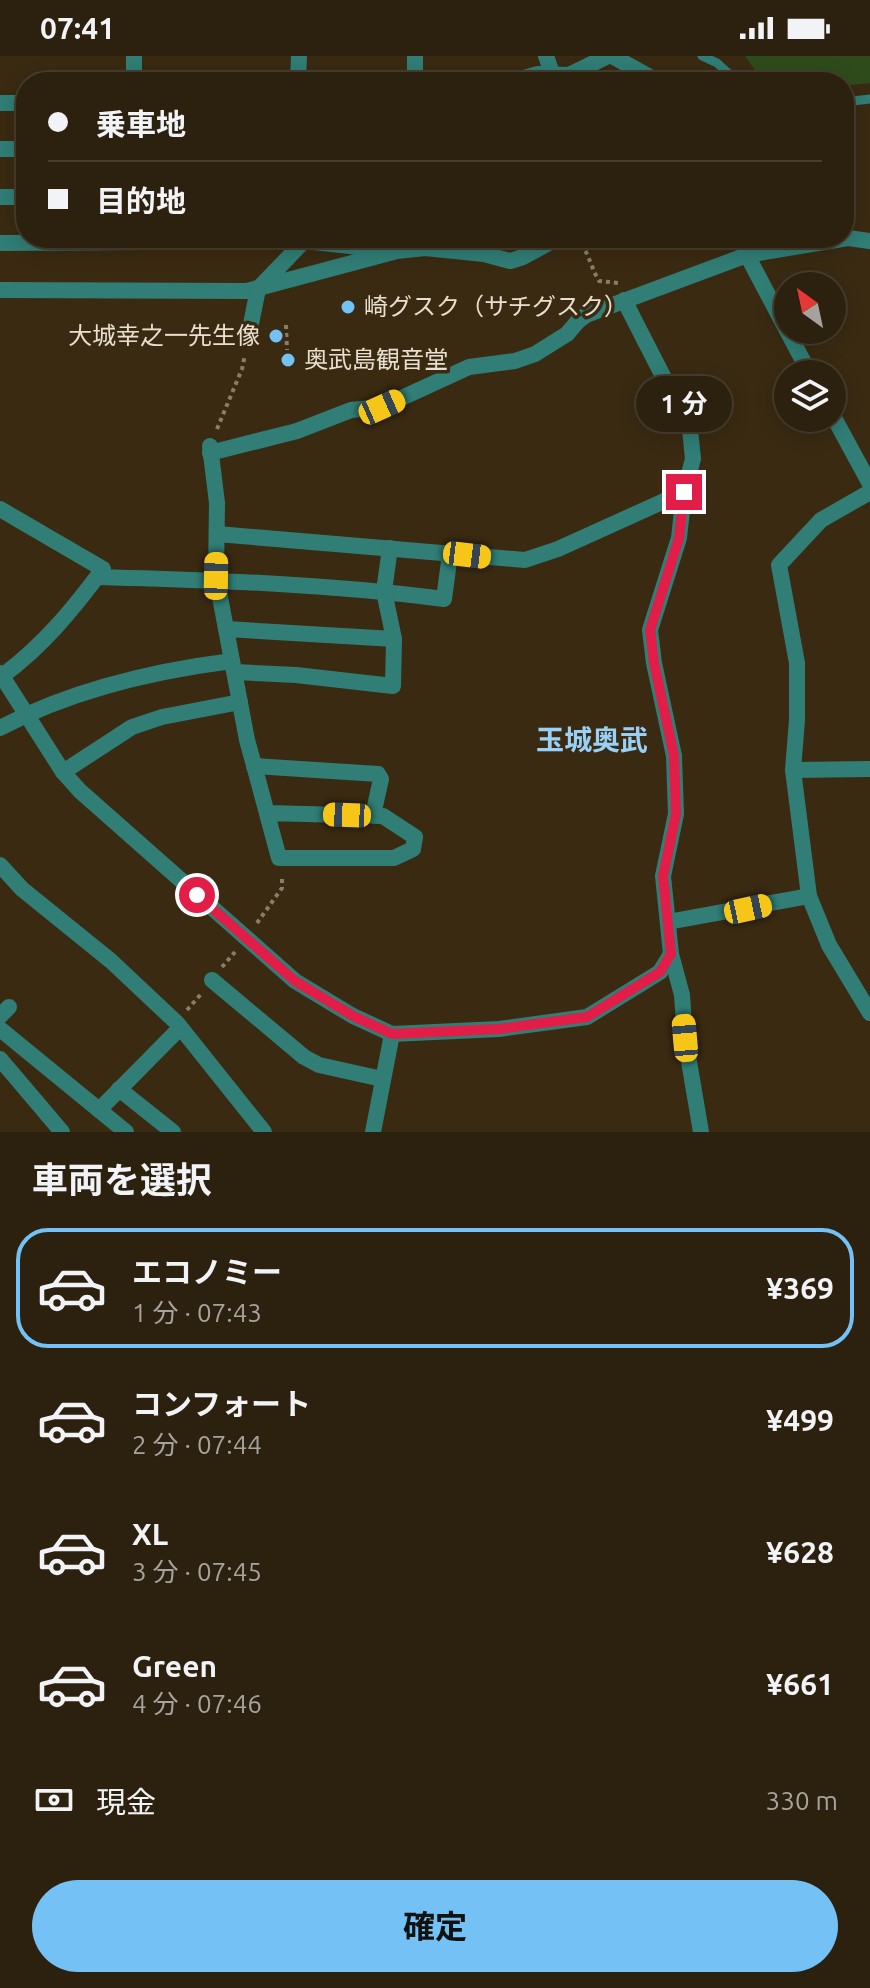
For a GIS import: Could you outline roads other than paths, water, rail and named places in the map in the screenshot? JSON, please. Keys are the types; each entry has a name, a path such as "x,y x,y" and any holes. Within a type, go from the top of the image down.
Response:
{"street":[{"path":"575,72 610,56 640,72"},
{"path":"248,339 258,289 296,248"},
{"path":"372,248 397,251"},
{"path":"0,290 258,289 407,248"},
{"path":"451,248 510,261 540,248"},
{"path":"745,248 803,360"},
{"path":"267,813 383,816 415,837 413,849 394,858 279,858 254,766 217,581 217,503 210,450 297,431 351,410 382,407 469,367 515,361 535,354 567,334 586,315 747,255 789,248"},
{"path":"630,298 690,429 693,459 684,492 679,538 650,630 674,756 676,814 663,876 671,954 682,995 685,1038 701,1132"},
{"path":"842,432 870,484"},
{"path":"217,534 525,560 558,549 684,492"},
{"path":"870,492 821,520 779,565 797,663 793,770 809,896 829,945 870,1013"},
{"path":"0,509 103,569 65,620 22,662 1,674 25,715 63,772 80,791 295,981 353,1016 392,1034 499,1029 587,1017 660,972 671,954"},
{"path":"0,728 25,715 109,686 171,669 234,666 393,686 394,639 384,591 390,548"},
{"path":"97,577 384,591 444,599 450,554"},
{"path":"226,629 394,639"},
{"path":"63,772 132,727 162,717 240,702"},
{"path":"254,766 378,774 381,779 373,815"},
{"path":"793,770 869,772"},
{"path":"0,865 22,889 111,961 180,1028 264,1132"},
{"path":"668,922 809,896"},
{"path":"212,980 304,1057 319,1065 382,1079"},
{"path":"2,1024 126,1132"},
{"path":"99,1110 180,1028"},
{"path":"373,1132 392,1034"},
{"path":"0,1059 62,1132"},
{"path":"119,1089 173,1132"}],"lane":[{"path":"702,56 727,72"}],"place":[{"name":"崎グスク（サチグスク）","path":"348,307"},
{"name":"大城幸之一先生像","path":"276,336"},
{"name":"奥武島観音堂","path":"288,360"}],"district":[{"name":"玉城奥武","path":"592,740"}]}
